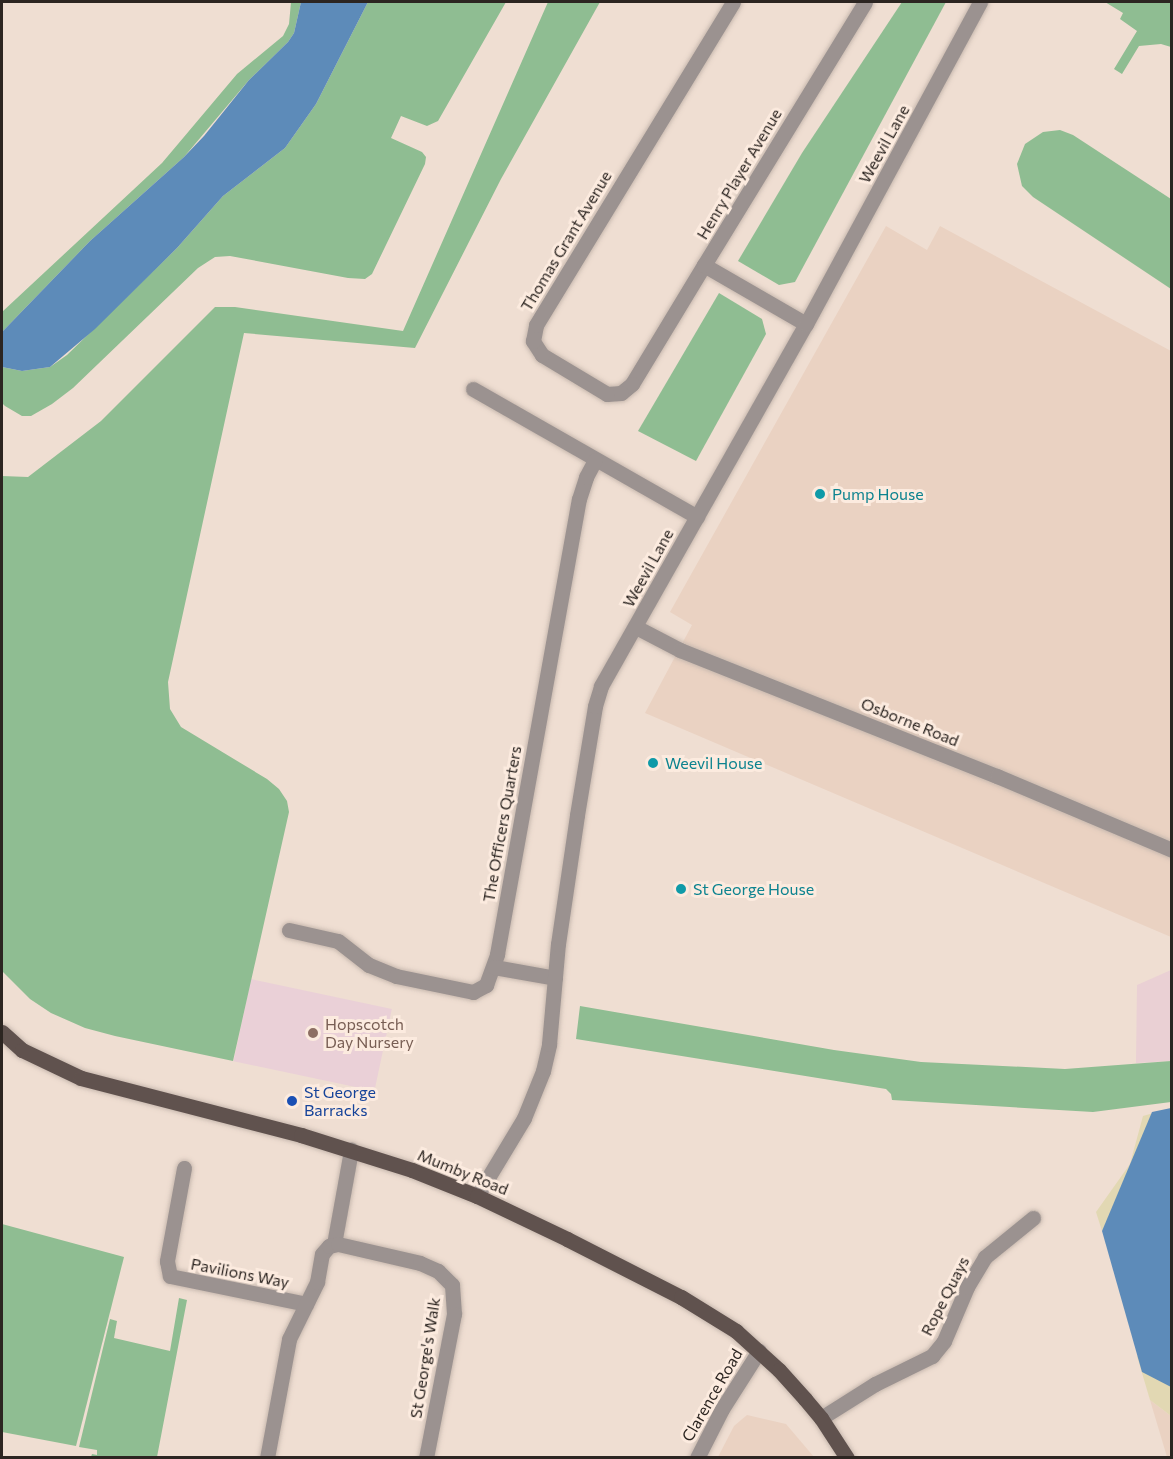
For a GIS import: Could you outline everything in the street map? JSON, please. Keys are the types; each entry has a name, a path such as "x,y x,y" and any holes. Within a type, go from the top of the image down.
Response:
{"main road":[{"name":"Mumby Road","path":"2,1032 22,1050 81,1078 351,1150 477,1196 681,1297 726,1323 759,1351 821,1418 847,1458"}],"street":[{"name":"Thomas Grant Avenue","path":"704,265 632,384 621,393 607,394 542,355 533,341 536,325 733,2"},
{"name":"Henry Player Avenue","path":"806,324 704,265 865,2"},
{"name":"Weevil Lane","path":"477,1196 524,1118 537,1090 549,1044 555,978 577,815 595,706 601,686 806,324 980,2"},
{"path":"473,389 697,517"},
{"name":"The Officers Quarters","path":"289,930 338,941 369,965 388,974 462,991 480,990 486,986 494,966 579,499 586,477 595,460"},
{"name":"Osborne Road","path":"636,627 680,650 996,776 1172,850"},
{"path":"494,966 555,978"},
{"name":"Pavilions Way","path":"267,1458 287,1346 317,1282 322,1254 334,1244 351,1150"},
{"name":"Pavilions Way","path":"184,1168 167,1261 170,1276 306,1304"},
{"name":"Rope Quays","path":"821,1418 858,1394 932,1356 944,1341 967,1287 984,1257 1033,1218"},
{"name":"St George's Walk","path":"334,1244 420,1263 438,1271 452,1285 454,1314 426,1458"},
{"name":"Clarence Road","path":"697,1458 722,1409 759,1351"}],"shaded area":[{"path":"886,226 927,250 940,226 1171,351 1171,937 645,713 692,625 670,612"},
{"path":"1171,970 1171,1061 1136,1063 1137,985"},
{"name":"Hopscotch Day Nursery","path":"251,979 392,1009 374,1091 234,1061"},
{"path":"1150,1400 1171,1416 1171,1457 1167,1457"},
{"path":"747,1415 786,1424 814,1457 718,1457 734,1426"}],"green space":[{"path":"291,2 301,2 294,33 288,42 249,80 184,157 90,241 2,332 2,312 162,163 237,74 283,36 289,24"},
{"path":"368,2 506,2 438,121 427,126 401,116 391,138 422,152 426,157 425,164 372,274 365,279 348,278 230,256 215,257 198,268 73,388 52,404 31,416 22,416 5,406 2,403 2,367 22,371 50,367 67,355 177,248 223,196 285,148 316,104"},
{"path":"548,2 600,2 501,179 415,348 244,333 168,682 170,709 181,727 267,779 279,789 287,801 289,812 233,1061 115,1036 85,1028 51,1013 30,999 2,971 2,476 28,477 101,421 215,307 235,307 403,331"},
{"path":"902,2 946,2 795,282 779,285 738,261 802,153"},
{"path":"1105,2 1171,2 1171,47 1161,44 1139,46 1122,74 1114,69 1137,31 1120,19 1123,13"},
{"path":"1060,130 1073,135 1171,199 1171,289 1033,197 1022,186 1017,164 1025,144 1043,132"},
{"path":"719,293 762,319 766,334 696,461 638,431"},
{"path":"580,1006 834,1050 921,1062 1065,1069 1171,1061 1171,1102 1093,1112 892,1100 891,1094 886,1089 576,1039"},
{"path":"2,1224 124,1257 76,1446 2,1432"},
{"path":"179,1298 187,1300 157,1457 91,1457 92,1454 97,1455 97,1450 79,1447 110,1319 117,1321 114,1338 170,1351"}],"sand":[{"path":"1171,1108 1102,1231 1096,1212 1130,1164 1143,1116"},
{"path":"1137,1356 1172,1372 1171,1416 1150,1400"}],"water":[{"path":"301,2 368,2 316,104 285,148 223,196 177,248 95,329 50,367 22,371 2,367 2,332 90,241 184,157 204,136 249,80 288,42 294,33"},
{"path":"1172,1108 1171,1387 1142,1372 1102,1231 1152,1112"}],"place":[{"name":"Pump House","path":"820,494"},
{"name":"Weevil House","path":"653,763"},
{"name":"St George House","path":"681,889"},
{"name":"Hopscotch Day Nursery","path":"313,1033"},
{"name":"St George Barracks","path":"292,1101"}]}
